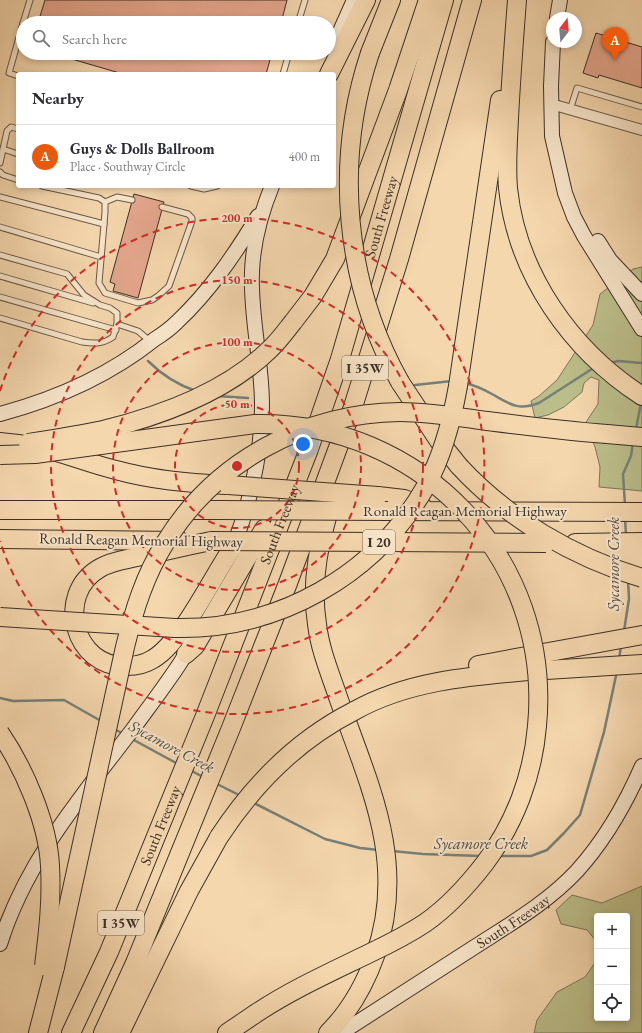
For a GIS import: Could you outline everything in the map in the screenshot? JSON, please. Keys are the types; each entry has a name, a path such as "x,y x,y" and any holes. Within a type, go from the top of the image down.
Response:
{"highway":[{"path":"330,72 366,0"},
{"path":"391,0 370,53 360,89 351,137 349,174 349,212 356,259 364,295 374,326 394,370 414,404 439,441 463,470 490,496 518,518 560,543 609,566 642,578"},
{"path":"0,448 102,430 151,416 216,388 244,371 269,350 313,296 335,259 346,234 398,90 428,0"},
{"name":"South Freeway","path":"72,1033 109,952 205,716 308,449 340,359 444,0"},
{"name":"South Freeway","path":"103,1033 134,963 231,728 288,583 353,407 399,259 472,0"},
{"path":"0,617 175,628 222,626 262,616 309,599 350,572 377,550 402,521 426,485 437,462 450,425 458,386 507,81 516,0"},
{"path":"507,81 508,188 513,215 526,259 550,306 571,333 593,358 642,396"},
{"path":"328,1033 349,1008 366,980 381,938 387,904 388,875 385,844 379,816 325,661 319,638 314,602 314,588 319,550 325,522 353,429 353,407"},
{"path":"38,1033 40,1004 136,605 148,575 165,542 184,516 215,483 249,457 280,439 308,427 371,414 399,412 421,413 576,432 642,437"},
{"path":"0,455 35,454 254,424 289,425 339,434 393,456 425,477 445,493 469,517 502,560 515,586 526,614 534,645 538,680 538,721 533,755 525,785 513,816 485,863 448,904 426,922 403,937 283,997 227,1033"},
{"path":"0,442 44,448 116,470 176,482 404,499 431,511"},
{"path":"186,654 195,646 260,538 295,461 308,449"},
{"name":"Ronald Reagan Memorial Highway","path":"0,510 642,512"},
{"name":"Ronald Reagan Memorial Highway","path":"0,538 211,541 546,543 642,542"},
{"path":"211,541 114,561 98,569 92,574 77,594 74,611 77,632 89,651 101,661 116,666 146,663 159,655 178,635 191,617 233,547"},
{"path":"546,543 597,556 642,559"},
{"path":"120,1033 189,891 219,837 236,812 288,755 321,730 363,706 392,694 415,682 467,667 642,635"},
{"path":"392,694 442,681 472,676 642,664"},
{"path":"0,733 14,754 30,788 45,838 50,864 49,967"}],"main road":[{"path":"336,40 354,0"},
{"path":"558,12 560,0"},
{"path":"553,48 551,71 552,120 566,171 578,204 601,246 606,262 642,329"},
{"path":"322,72 327,60"},
{"path":"0,414 53,397 94,380 136,355 176,323 204,293 227,264 265,203 271,188"},
{"path":"0,944 20,891 37,860 51,838 157,697 186,654 227,569 250,495 260,438 262,404 253,304 252,271 256,243 265,203"},
{"path":"606,262 642,294"},
{"name":"South Freeway","path":"341,1033 545,900 577,870 605,834 626,798 642,766"},
{"path":"605,834 642,783"}],"street":[{"path":"551,104 642,130"}],"lane":[{"path":"25,16 30,0"},
{"path":"300,16 305,0"},
{"path":"16,48 9,73 16,75"},
{"path":"284,72 287,60"},
{"path":"570,110 577,88 642,107"},
{"path":"0,163 2,145 7,131 11,128 16,129"},
{"path":"2,145 16,153"},
{"path":"0,172 3,175 16,179"},
{"path":"51,188 98,198 105,202"},
{"path":"0,197 104,224"},
{"path":"105,202 117,197 132,200"},
{"path":"105,202 99,283 105,293 138,303 152,300 169,286 192,218 188,214 162,207"},
{"path":"0,227 101,257"},
{"path":"0,255 67,274 84,295 100,305"},
{"path":"0,276 110,308 116,313 117,324 113,337 104,343 95,344 82,342 0,318"},
{"path":"0,297 116,330"},
{"path":"117,324 138,331 152,342"}],"green space":[{"path":"642,267 642,491 599,487 600,467 586,422 598,404 599,380 591,377 584,383 582,392 564,407 548,415 535,418 531,401 557,380 593,325 600,294 633,269"},
{"path":"642,886 642,1033 534,1033 537,1020 557,992 585,977 594,964 594,1021 630,1021 630,913 594,913 594,938 587,930 561,924 556,910 572,895 602,903"}],"building":[{"path":"45,0 287,0 283,16 40,16"},
{"path":"596,33 642,47 642,88 599,75 598,78 583,73"},
{"path":"75,60 270,60 267,72 116,72"},
{"path":"134,194 164,202 138,298 113,291 115,284 110,282"}],"waterway":[{"path":"148,361 170,379 196,391"},
{"path":"610,363 618,361 642,363"},
{"path":"465,383 482,389 514,405 525,406 539,403 595,367"},
{"path":"415,385 452,381"},
{"path":"217,396 248,398"},
{"name":"Sycamore Creek","path":"636,429 641,403"},
{"name":"Sycamore Creek","path":"625,505 623,474 631,456 633,442"},
{"name":"Sycamore Creek","path":"625,518 626,535"},
{"name":"Sycamore Creek","path":"624,631 629,599 628,580"},
{"name":"Sycamore Creek","path":"619,659 621,646"},
{"name":"Sycamore Creek","path":"498,856 531,856 547,850 580,815 604,732 617,671"},
{"name":"Sycamore Creek","path":"0,698 13,701 64,700 101,721"},
{"name":"Sycamore Creek","path":"114,729 124,734"},
{"name":"Sycamore Creek","path":"132,739 178,764"},
{"name":"Sycamore Creek","path":"190,770 203,777"},
{"name":"Sycamore Creek","path":"215,783 241,796"},
{"name":"Sycamore Creek","path":"252,802 325,839 360,848 379,850"},
{"name":"Sycamore Creek","path":"392,851 423,854 481,856"}],"place":[{"name":"Guys & Dolls Ballroom","path":"615,60"}]}
